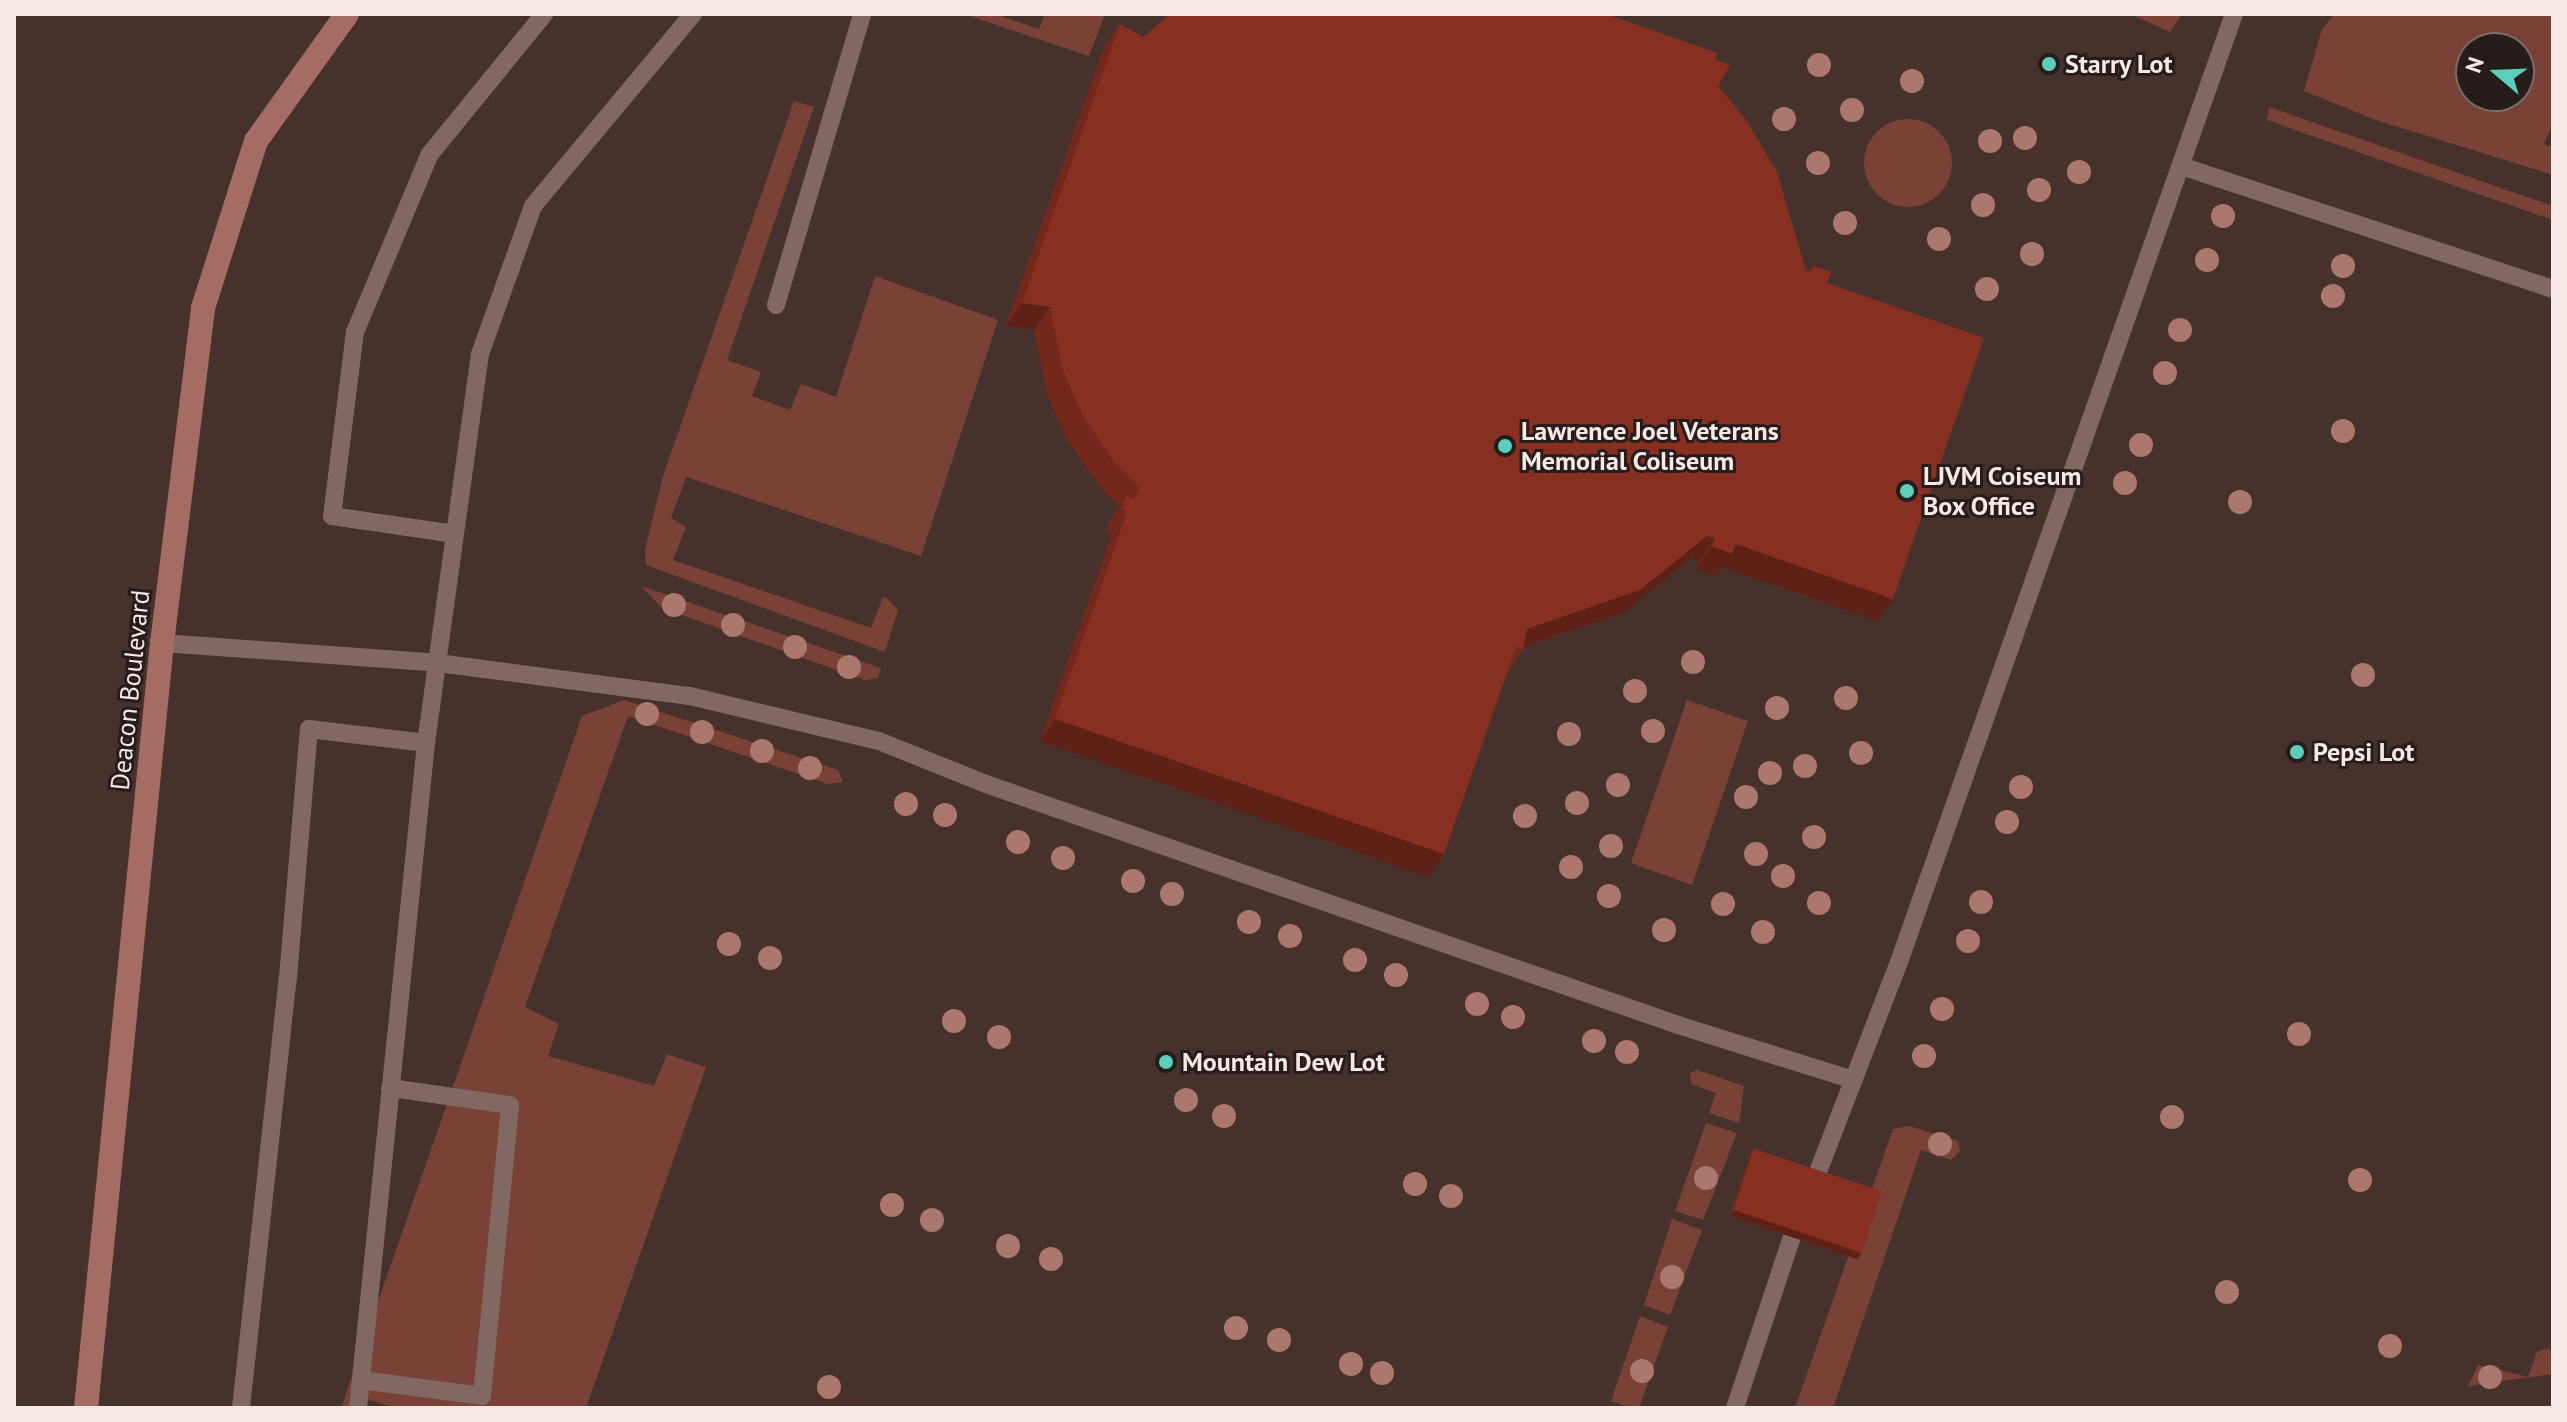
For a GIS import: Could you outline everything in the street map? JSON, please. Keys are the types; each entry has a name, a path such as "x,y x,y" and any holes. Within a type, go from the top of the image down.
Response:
{"street":[{"name":"Deacon Boulevard","path":"86,1408 162,643 203,308 256,141 347,14"}],"lane":[{"path":"455,534 332,516 355,332 430,154 544,14"},
{"path":"358,1408 426,743 480,354 533,206 693,14"},
{"path":"776,305 862,14"},
{"path":"1816,1177 1854,1080 2234,14"},
{"path":"2181,166 2553,289"},
{"path":"162,643 438,663 690,696 879,741 986,784 1663,1020 1854,1080"},
{"path":"241,1408 288,978 309,729 426,743"},
{"path":"361,1380 482,1396 510,1105 390,1088"},
{"path":"1735,1408 1792,1237"}],"shaded area":[{"path":"964,14 995,14 1039,29 1045,14 1105,14 1089,56"},
{"path":"2130,14 2182,14 2170,32"},
{"path":"2335,14 2553,14 2553,124 2544,144 2553,148 2553,175 2376,120 2304,91 2322,29"},
{"path":"794,101 814,107 727,360 761,372 752,396 790,410 801,384 836,397 875,276 998,320 921,556 686,477 671,518 686,527 673,560 871,628 883,597 887,598 898,610 885,652 646,565 645,550 663,476"},
{"path":"2269,107 2553,206 2553,220 2267,120"},
{"path":"1908,119 1925,123 1939,132 1948,146 1952,163 1948,180 1939,194 1925,203 1908,207 1891,203 1877,194 1868,180 1864,163 1868,146 1877,132 1891,123"},
{"path":"641,586 881,668 878,678 865,680 662,608"},
{"path":"624,700 838,770 843,782 828,784 628,716 525,1007 559,1024 548,1056 654,1086 667,1054 706,1067 586,1408 395,1408 358,1396 353,1408 341,1408 582,716"},
{"path":"1687,700 1748,721 1692,885 1631,863"},
{"path":"1697,1070 1744,1086 1739,1123 1709,1113 1716,1093 1691,1084 1690,1073"},
{"path":"1706,1123 1737,1133 1703,1220 1675,1211"},
{"path":"1909,1126 1958,1141 1960,1151 1951,1160 1921,1150 1833,1408 1795,1408 1893,1129"},
{"path":"1672,1219 1702,1230 1670,1315 1644,1305"},
{"path":"1640,1316 1668,1327 1639,1408 1632,1408 1611,1401"},
{"path":"2546,1349 2553,1351 2553,1374 2468,1386 2478,1365 2528,1377 2537,1352"}],"building":[{"name":"Lawrence Joel Veterans Memorial Coliseum","path":"1170,14 1606,14 1718,53 1715,60 1730,65 1718,86 1747,121 1777,172 1806,270 1811,272 1813,266 1831,272 1827,283 1984,338 1893,599 1736,544 1732,554 1712,546 1715,538 1707,536 1640,590 1527,629 1523,650 1516,647 1444,854 1055,719 1127,512 1122,509 1127,496 1135,499 1139,487 1117,466 1083,416 1063,371 1050,307 1022,303 1120,24 1143,37"},
{"path":"1754,1149 1882,1191 1862,1253 1734,1210"}],"place":[{"name":"Starry Lot","path":"2049,64"},
{"name":"Lawrence Joel Veterans Memorial Coliseum","path":"1505,446"},
{"name":"LJVM Coiseum Box Office","path":"1907,491"},
{"name":"Pepsi Lot","path":"2297,752"},
{"name":"Mountain Dew Lot","path":"1166,1062"}]}
